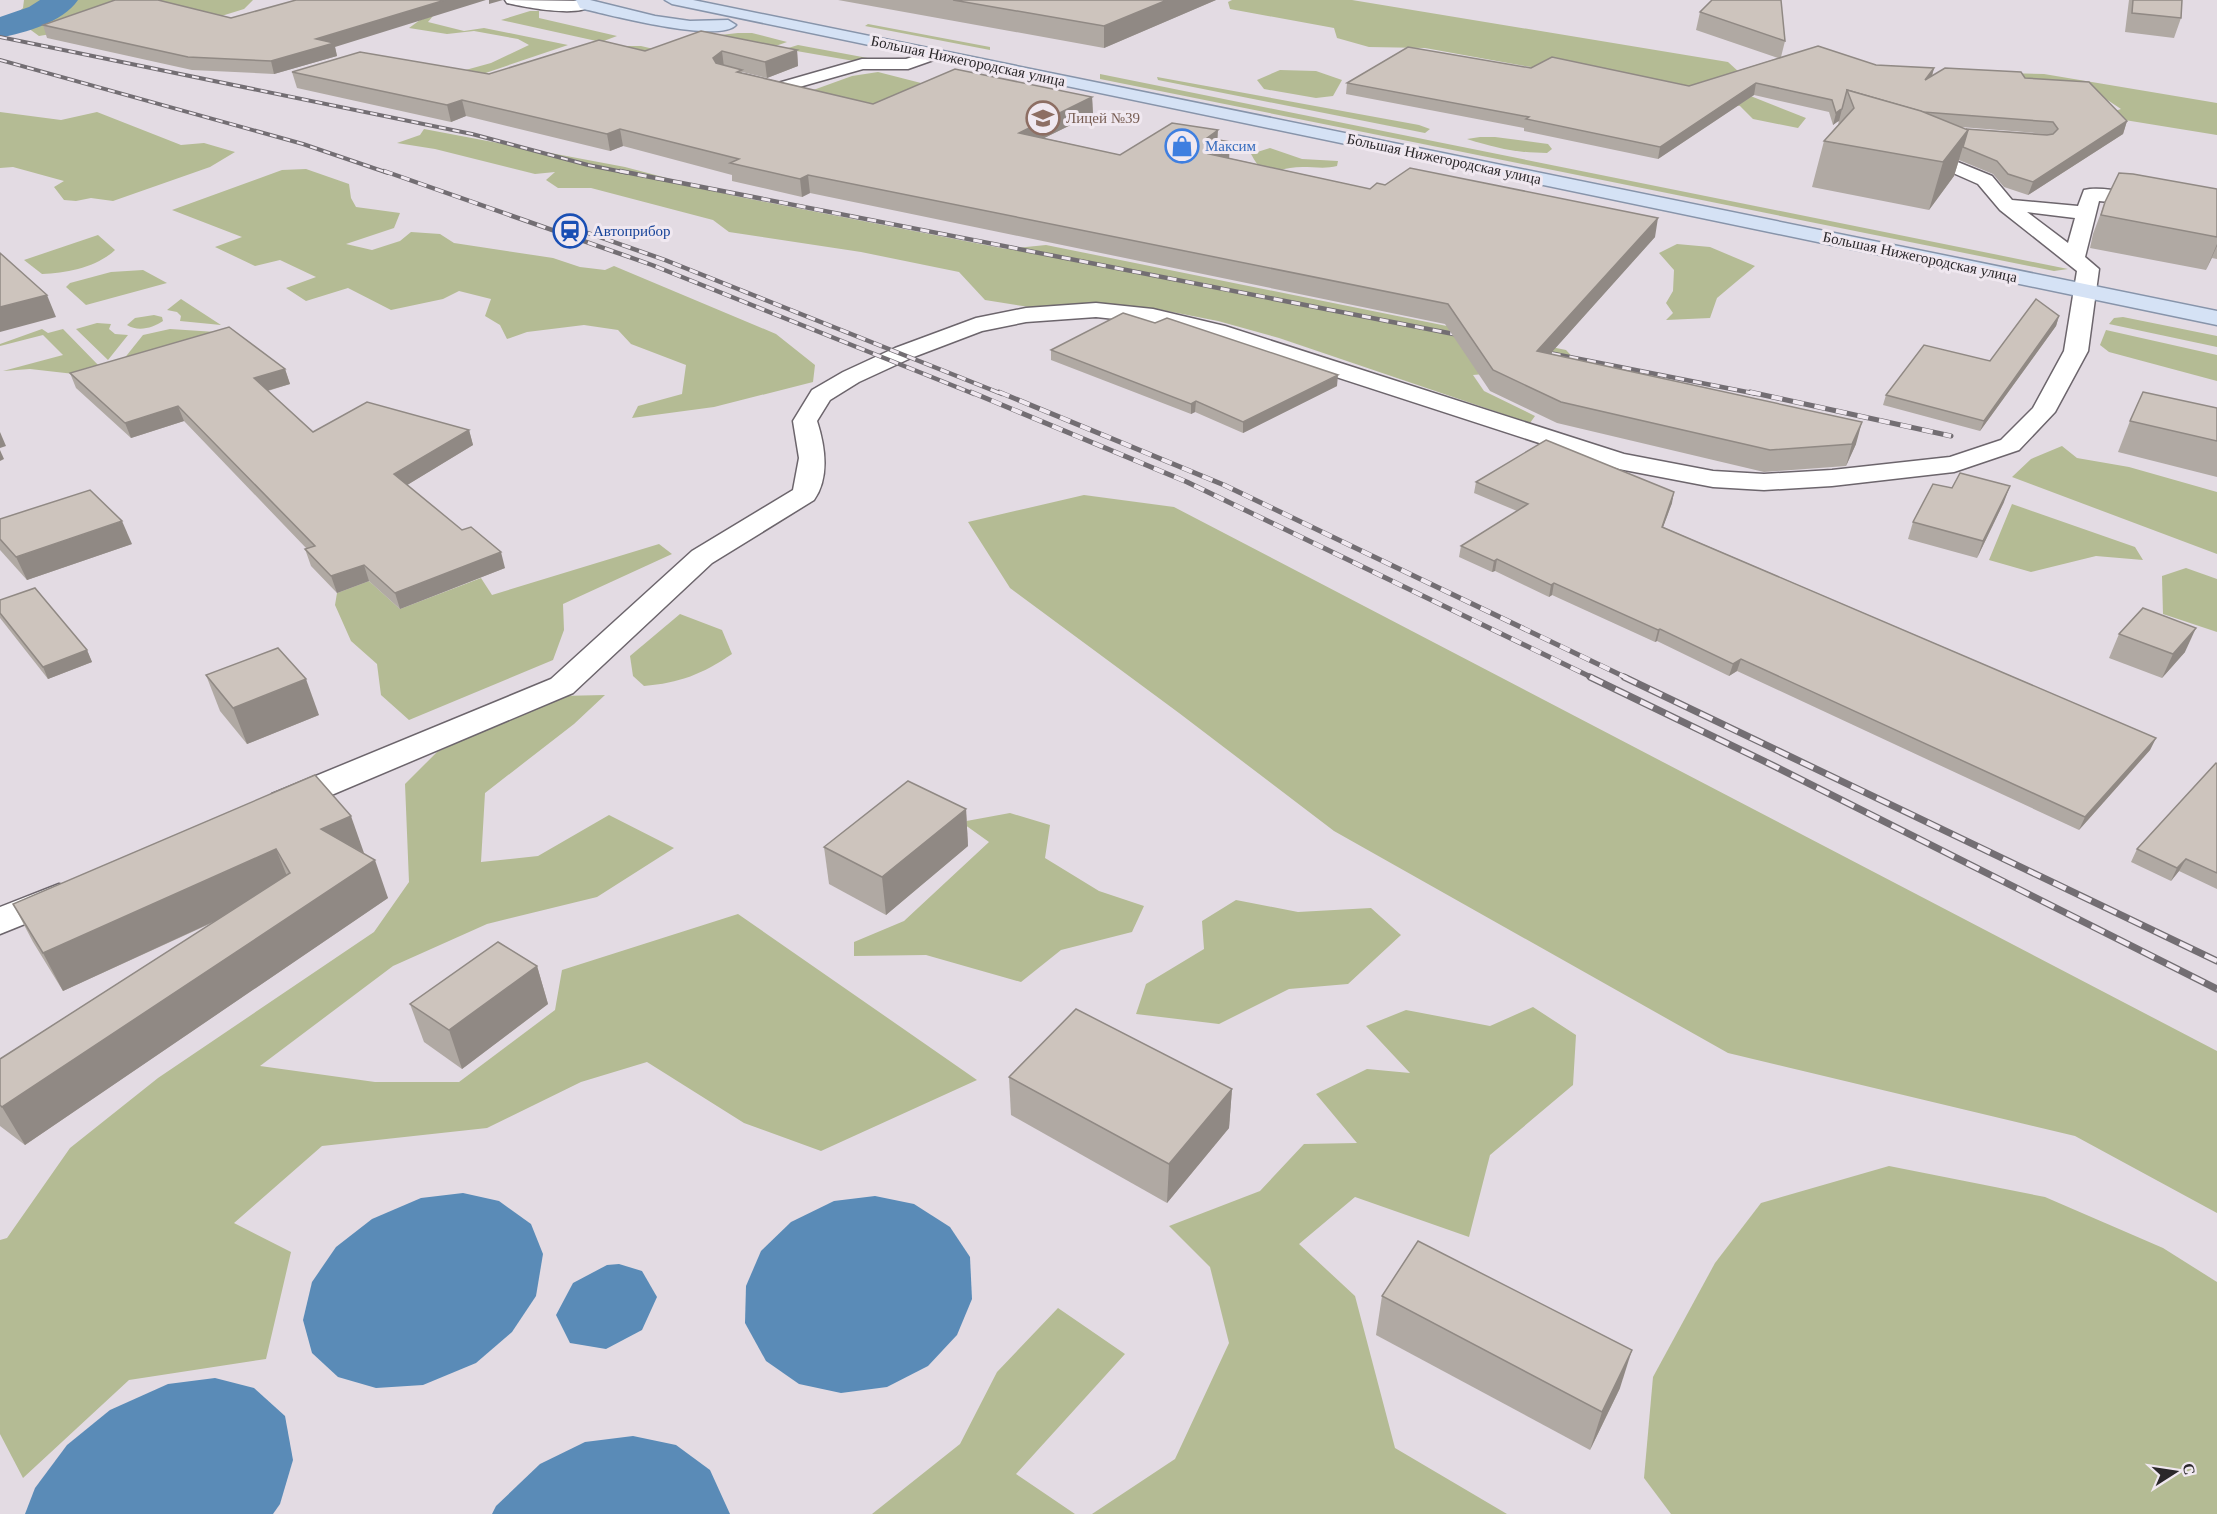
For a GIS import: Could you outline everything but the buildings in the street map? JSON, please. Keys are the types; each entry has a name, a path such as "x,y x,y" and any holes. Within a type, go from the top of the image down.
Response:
{"main road":[{"name":"Большая Нижегородская улица","path":"672,0 2217,318"},
{"path":"584,2 678,26 728,25 760,18"}],"street":[{"path":"512,0 538,6 584,2"},
{"path":"734,77 778,88 862,64 908,64 936,54"},
{"path":"264,810 562,686 702,557 805,494 812,478 809,434 805,421 821,395 889,359 976,325 1026,315 1096,310 1153,316 1217,331 1619,461 1713,479 1764,482 1833,478 1954,464 2010,445 2043,412 2076,351 2088,269 2007,206 1985,180 1894,144"},
{"path":"2074,258 2091,194 2120,197"},
{"path":"2007,206 2030,206 2085,213"},
{"path":"0,921 77,889"}],"green space":[{"path":"24,0 253,0 244,9 215,18 69,31 39,36 13,17 23,8"},
{"path":"1232,0 1352,0 1728,62 1751,83 1748,95 1806,118 1798,128 1753,119 1740,106 1621,79 1536,68 1425,48 1369,47 1337,38 1334,28 1230,9 1228,2"},
{"path":"530,11 539,11 539,18 617,36 601,42 501,20"},
{"path":"433,16 428,22 464,31 484,28 568,45 447,86 451,74 491,63 529,45 518,39 474,31 447,34 409,28 420,20"},
{"path":"868,24 990,47 990,50 865,26"},
{"path":"752,33 787,42 701,72 621,46 641,46 700,60 675,40"},
{"path":"798,45 873,59 854,61 785,49"},
{"path":"1280,70 1316,71 1342,80 1333,96 1316,98 1264,89 1257,80"},
{"path":"878,72 921,83 951,85 891,114 805,93 852,76"},
{"path":"2005,73 2044,74 2217,103 2217,135 2100,116 2121,109 2100,95 2016,81"},
{"path":"1100,74 2068,269 2054,271 1100,79"},
{"path":"1157,77 1419,125 1430,129 1425,133 1158,80"},
{"path":"0,112 61,120 97,112 181,145 204,143 235,152 210,167 113,201 91,198 76,201 64,200 54,187 64,181 13,167 0,168"},
{"path":"424,129 625,167 735,196 1006,249 1046,245 1566,350 1580,365 1473,375 1484,391 1535,416 1530,423 1279,338 1218,321 1157,309 1093,304 1042,309 985,300 959,272 861,252 729,232 713,220 591,188 558,188 546,180 555,172 535,174 435,149 397,143 420,135"},
{"path":"1480,137 1548,144 1552,149 1547,153 1516,151 1467,139"},
{"path":"1270,148 1302,159 1338,161 1337,166 1296,167 1270,171 1259,166 1251,154"},
{"path":"306,169 349,184 351,198 356,207 400,213 394,228 346,244 372,250 400,241 411,232 440,234 454,243 553,258 580,267 605,270 614,266 776,334 815,365 813,382 714,407 632,418 638,406 682,394 686,365 631,344 618,330 584,325 527,332 507,339 500,325 485,316 491,299 459,291 443,299 391,310 348,288 306,301 286,288 316,277 280,260 255,266 215,247 242,237 172,210 282,170"},
{"path":"98,235 115,250 91,265 42,274 24,260"},
{"path":"1677,244 1710,247 1755,266 1717,298 1710,318 1666,320 1673,313 1666,303 1673,291 1674,270 1659,253"},
{"path":"143,270 167,283 86,305 66,287 70,283 111,272"},
{"path":"181,299 221,325 180,321 181,316 177,312 167,310"},
{"path":"154,315 162,317 163,321 145,328 127,325 135,318"},
{"path":"2123,317 2217,336 2217,347 2109,324 2114,318"},
{"path":"97,323 111,324 109,329 115,334 128,335 108,360 76,329"},
{"path":"42,329 48,333 63,329 101,368 83,375 30,369 3,371 63,355 43,335 0,346 0,344"},
{"path":"170,329 216,332 123,360 143,335"},
{"path":"2106,330 2217,355 2217,381 2109,352 2100,345"},
{"path":"2062,446 2077,458 2129,467 2217,492 2217,554 2012,477 2031,459"},
{"path":"1084,495 1174,507 2217,1051 2217,1213 2075,1136 1728,1053 1334,831 1010,588 968,522"},
{"path":"2012,504 2135,547 2143,560 2096,556 2031,572 1989,560"},
{"path":"659,544 672,554 563,604 564,630 553,660 409,720 381,695 377,664 351,641 335,605 337,593 369,581 400,609 481,578 492,595"},
{"path":"2186,568 2217,579 2217,632 2163,614 2162,576"},
{"path":"680,614 722,630 732,654 690,676 668,683 644,686 633,676 630,656"},
{"path":"605,695 574,724 485,793 481,862 538,856 609,815 674,848 597,897 487,924 393,966 260,1066 375,1082 459,1082 555,1010 562,970 738,914 977,1080 821,1151 744,1123 647,1062 581,1082 487,1128 322,1146 234,1223 291,1252 266,1359 129,1380 23,1478 0,1434 0,1240 7,1238 70,1148 158,1078 374,932 409,882 405,784 437,752 559,696"},
{"path":"1010,813 1050,825 1045,858 1099,891 1144,906 1132,932 1061,950 1021,982 926,955 854,956 854,942 904,921 989,842 961,822"},
{"path":"1236,900 1298,912 1371,908 1401,935 1348,984 1289,989 1219,1024 1136,1014 1146,984 1204,949 1202,921"},
{"path":"1533,1007 1576,1035 1573,1085 1490,1155 1469,1237 1355,1197 1299,1244 1355,1296 1395,1448 1507,1514 1092,1514 1175,1459 1229,1343 1210,1267 1169,1226 1260,1191 1304,1144 1357,1143 1316,1094 1367,1069 1410,1073 1366,1026 1406,1010 1490,1026"},
{"path":"1889,1166 2045,1197 2163,1248 2217,1282 2217,1514 1671,1514 1644,1478 1653,1377 1715,1263 1761,1203"},
{"path":"1058,1308 1125,1354 1016,1474 1075,1514 872,1514 960,1444 997,1372"}],"water":[{"path":"463,1193 499,1201 531,1224 543,1254 536,1296 512,1332 476,1363 423,1385 376,1388 338,1377 312,1353 303,1320 312,1282 336,1247 372,1219 421,1198"},
{"path":"875,1196 914,1204 950,1227 970,1257 972,1299 957,1335 928,1366 887,1387 841,1393 799,1384 766,1361 745,1323 746,1286 761,1251 791,1222 834,1201"},
{"path":"619,1264 642,1271 657,1297 642,1330 606,1349 570,1343 556,1315 573,1283 607,1265"},
{"path":"215,1378 254,1388 285,1416 293,1460 280,1504 273,1514 25,1514 35,1488 67,1445 110,1410 168,1384"},
{"path":"633,1436 676,1445 710,1470 730,1514 492,1514 496,1506 540,1464 585,1442"}],"waterway":[{"path":"0,28 41,14 62,0"}],"railway":[{"path":"0,37 472,134 588,165 628,173"},
{"path":"0,60 303,144 388,173"},
{"path":"384,171 652,265 974,394"},
{"path":"620,171 1469,337"},
{"path":"588,233 665,260 1002,394"},
{"path":"1534,350 1757,394"},
{"path":"971,392 1187,482 1593,678"},
{"path":"999,392 1224,485 1627,678"},
{"path":"1750,392 1951,436"},
{"path":"1590,677 1774,766 2217,989"},
{"path":"1624,677 2217,961"}],"place":[{"name":"Лицей №39","path":"1043,118"},
{"name":"Максим","path":"1182,146"},
{"name":"Автоприбор","path":"570,231"}]}
